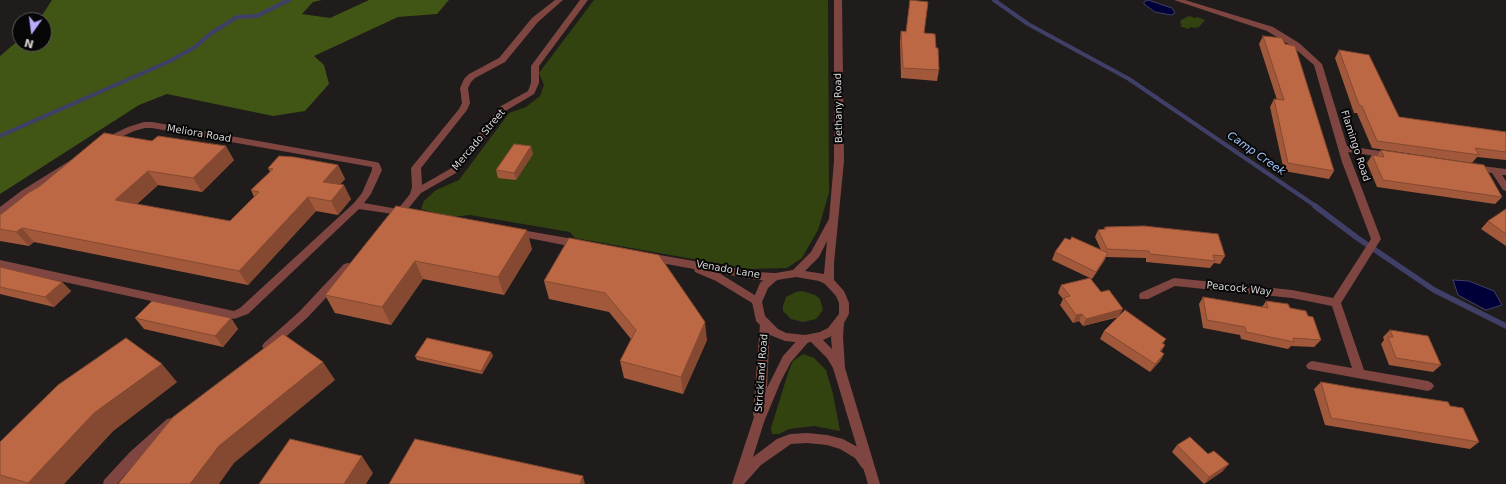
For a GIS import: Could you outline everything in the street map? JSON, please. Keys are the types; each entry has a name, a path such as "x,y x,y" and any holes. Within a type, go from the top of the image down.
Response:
{"street":[{"path":"415,194 418,187 416,172 417,165 463,110 466,103 464,88 467,81 472,76 502,60 535,20 559,0"},
{"name":"Mercado Street","path":"385,228 415,194 454,170 501,111 530,92 535,83 534,72 536,66 584,0"},
{"name":"Bethany Road","path":"829,281 829,262 838,184 838,0"},
{"name":"Flamingo Road","path":"1178,0 1270,29 1310,55 1318,64 1343,148 1376,239 1336,303"},
{"name":"Meliora Road","path":"0,264 234,315 244,311 357,205 366,194 377,170 376,165 152,125 144,125 131,129 114,136 95,148"},
{"path":"1343,148 1396,156"},
{"path":"0,212 24,193 76,160"},
{"path":"1464,166 1506,172"},
{"path":"1495,171 1506,188"},
{"path":"357,205 416,215"},
{"name":"Bethany Road","path":"796,273 815,254 834,215"},
{"path":"502,230 588,246"},
{"name":"Venado Lane","path":"635,254 757,276 774,277"},
{"path":"257,355 303,315 355,260"},
{"name":"Venado Lane","path":"682,263 720,278 757,302"},
{"path":"796,273 811,274 829,281 840,294 844,303 844,314 832,331 810,339 785,337 765,325 760,318 757,302 764,286 774,277 796,273"},
{"name":"Peacock Way","path":"1144,296 1174,282 1292,294 1336,303"},
{"path":"1336,303 1360,375"},
{"path":"839,323 837,337 839,368 874,484"},
{"name":"Strickland Road","path":"758,422 765,325"},
{"path":"810,339 831,355 839,368"},
{"name":"Strickland Road","path":"739,482 758,422 787,358 810,339"},
{"path":"1312,366 1428,386"},
{"path":"109,484 134,456 178,418"},
{"name":"Strickland Road","path":"739,482 757,461 781,443 790,440 807,438 827,440 843,445 859,454 870,471"}],"green space":[{"path":"52,0 322,0 313,2 302,14 330,18 369,0 449,0 437,14 398,17 314,56 324,65 329,84 305,111 273,116 167,94 139,105 0,194 0,56 12,46 12,52 52,52 52,12 44,12"},
{"path":"594,0 828,0 829,193 818,230 802,258 787,268 749,269 575,238 570,232 470,215 451,217 421,209 424,201 436,190 459,180 509,113 526,107 540,96 544,85 539,73"},
{"path":"1189,16 1205,20 1199,27 1191,27 1188,29 1180,26 1182,24 1180,23 1181,20"},
{"path":"802,291 815,295 820,299 823,310 816,319 803,322 791,319 783,311 786,297"},
{"path":"803,354 814,358 826,370 833,394 840,431 814,426 789,429 779,434 772,434 771,428 789,370 793,361"}],"shaded area":[{"path":"1148,0 1172,8 1175,13 1171,15 1155,12 1144,4 1144,2"},
{"path":"1453,280 1469,281 1494,291 1502,305 1486,310 1458,295"}],"building":[{"path":"910,0 928,2 924,33 935,34 936,48 938,48 939,70 903,68 901,31 906,32"},
{"path":"1263,36 1282,38 1285,44 1295,46 1334,171 1288,163 1274,99 1284,100"},
{"path":"1339,50 1369,55 1399,117 1506,132 1506,152 1475,148 1479,155 1377,141 1362,106 1359,105"},
{"path":"104,133 152,141 158,136 226,146 193,178 148,171 115,200 230,221 259,192 251,190 273,169 268,168 279,156 294,157 338,165 323,182 344,185 331,201 308,197 239,271 22,228 16,232 0,229 0,215 28,193 40,186"},
{"path":"514,144 531,146 514,173 496,170"},
{"path":"1381,150 1484,165 1502,197 1383,180 1372,155 1384,157"},
{"path":"396,206 527,230 498,277 415,261 382,307 325,295"},
{"path":"1506,209 1506,234 1488,221"},
{"path":"1144,226 1218,234 1225,256 1213,255 1215,261 1150,254 1149,251 1107,249 1098,230 1106,229 1105,227"},
{"path":"1072,237 1108,253 1096,272 1055,252 1065,238 1070,240"},
{"path":"569,238 659,255 705,322 681,377 620,361 636,330 605,293 544,281"},
{"path":"0,267 62,282 45,297 0,287"},
{"path":"1090,278 1101,292 1109,290 1123,309 1086,319 1082,314 1076,315 1064,298 1070,296 1061,285"},
{"path":"1203,297 1268,308 1266,301 1288,304 1290,308 1306,311 1308,316 1313,317 1321,340 1293,338 1294,342 1246,332 1245,327 1207,320"},
{"path":"152,301 231,318 215,336 135,318"},
{"path":"1125,310 1166,339 1162,343 1165,345 1160,351 1164,354 1155,364 1104,331"},
{"path":"1390,330 1428,336 1441,365 1396,358 1388,337 1393,337"},
{"path":"283,334 323,362 219,446 190,484 118,484 173,417"},
{"path":"126,338 162,364 94,413 28,483 0,475 0,442 58,385"},
{"path":"427,338 491,352 481,371 415,356"},
{"path":"1321,382 1448,402 1450,406 1463,408 1479,442 1331,418"},
{"path":"1190,437 1208,454 1214,451 1229,464 1209,477 1177,445"},
{"path":"290,439 362,456 344,484 259,484"},
{"path":"415,439 583,476 580,484 389,484"}],"waterway":[{"path":"0,136 170,61 195,47 210,34 237,17 257,16 289,0"},
{"name":"Camp Creek","path":"994,0 1028,24 1129,79 1317,207"},
{"name":"Camp Creek","path":"1315,206 1356,237 1434,290 1506,326"}]}
